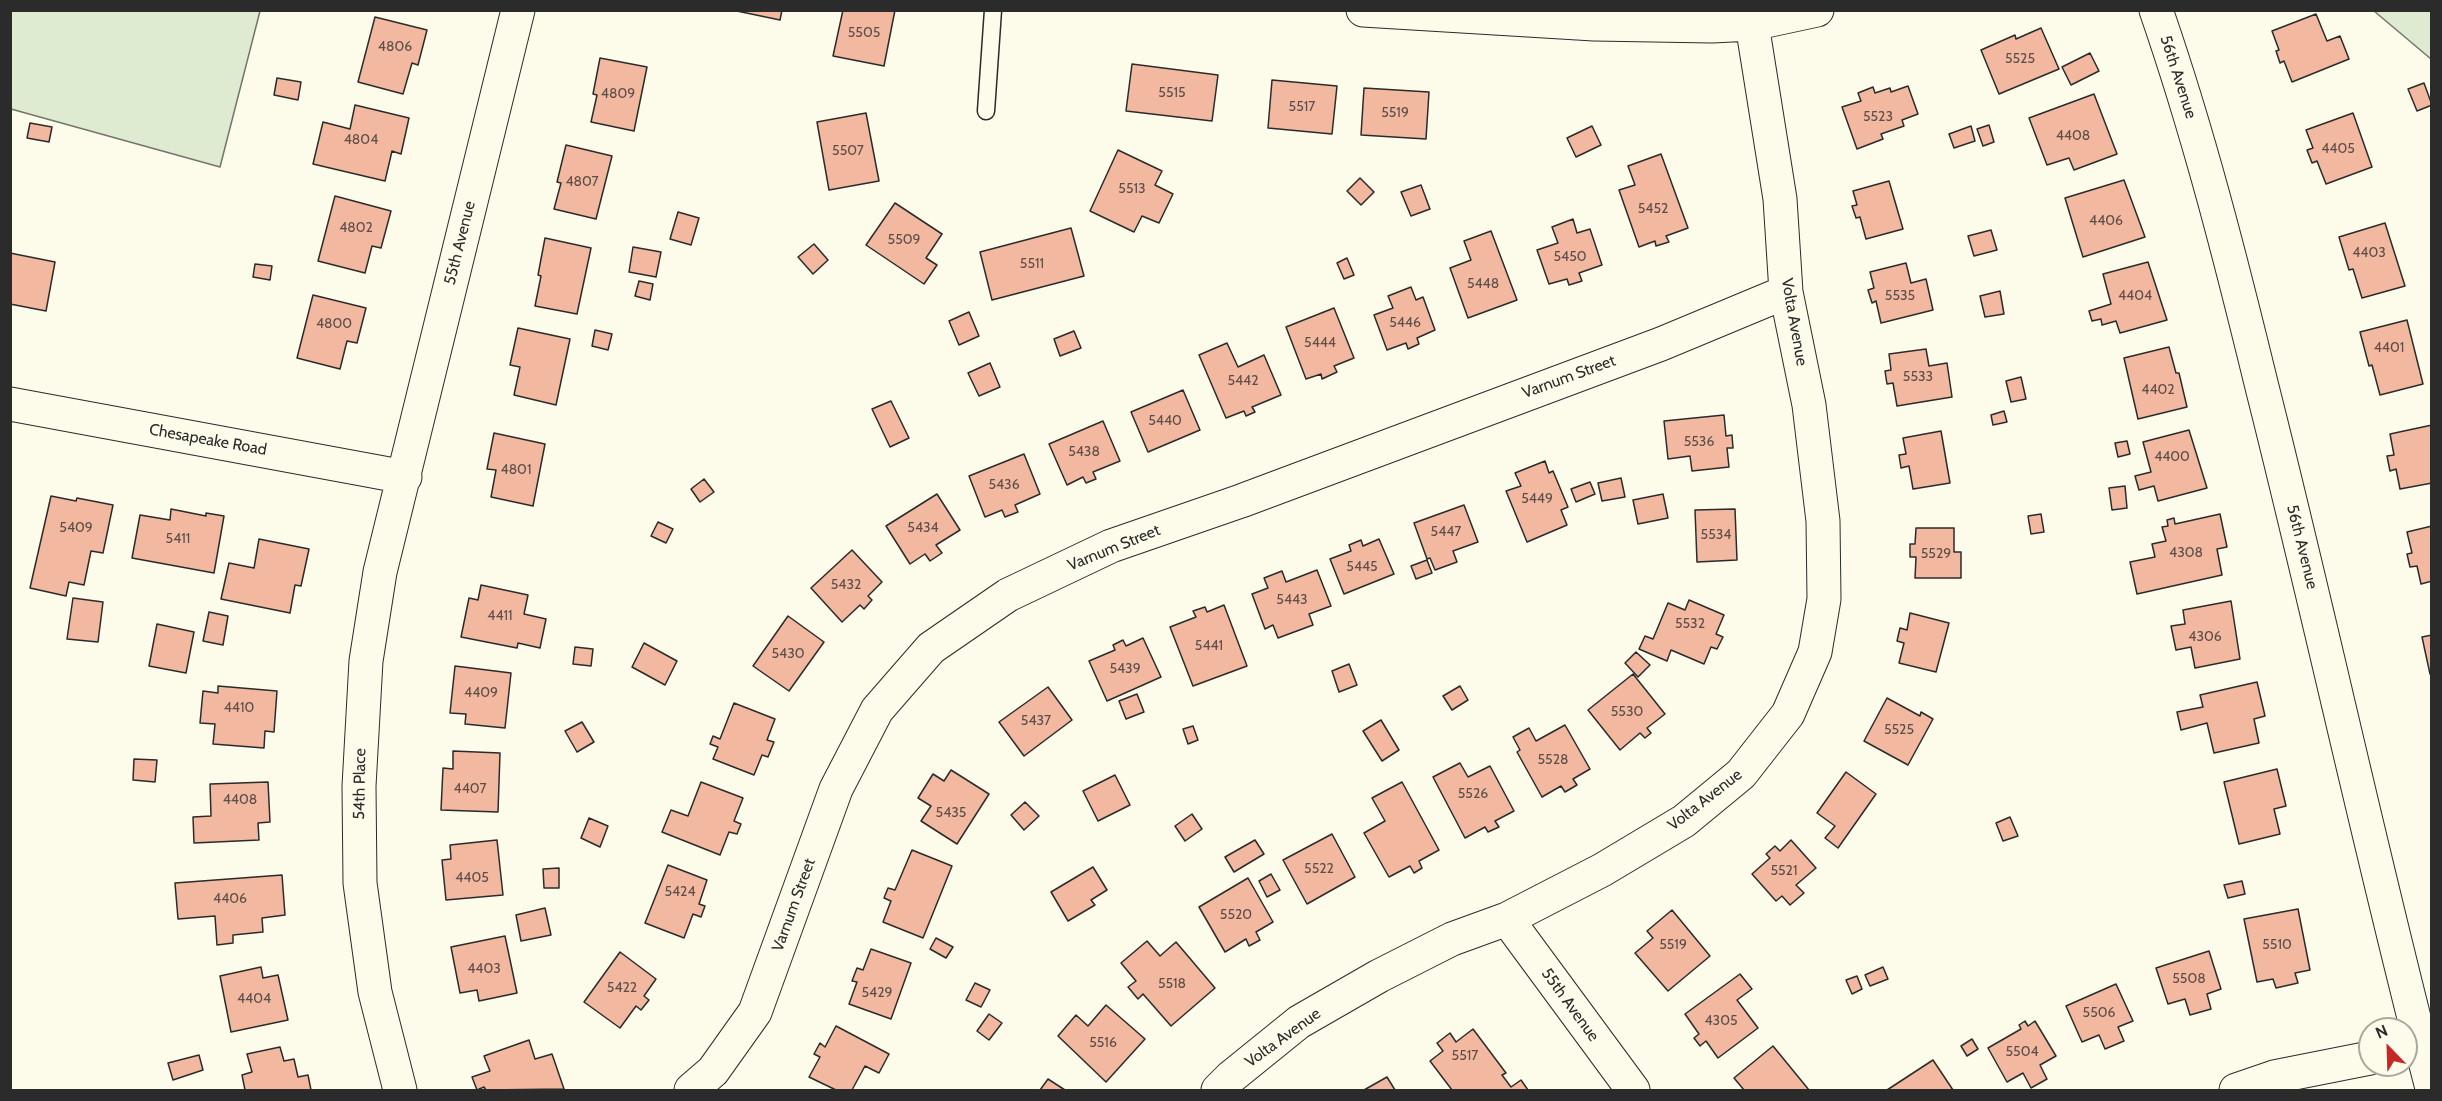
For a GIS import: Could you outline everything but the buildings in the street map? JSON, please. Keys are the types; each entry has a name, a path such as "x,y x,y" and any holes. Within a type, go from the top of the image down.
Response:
{"street":[{"name":"55th Avenue","path":"405,477 518,10"},
{"path":"1363,10 1594,24 1712,26 1752,24 1817,10"},
{"name":"56th Avenue","path":"2156,10 2186,97 2248,330 2300,536 2420,1052 2432,1088"},
{"name":"Volta Avenue","path":"1218,1090 1299,1022 1379,976 1452,939 1507,919 1602,870 1684,821 1741,774 1788,714 1815,652 1824,598 1823,521 1809,405 1786,292 1780,199 1752,24"},
{"name":"Varnum Street","path":"691,1090 713,1071 755,1012 836,789 877,710 931,648 1008,595 1111,546 1240,501 1661,344 1786,292"},
{"name":"Chesapeake Road","path":"10,404 405,477"},
{"name":"54th Place","path":"400,1090 373,981 360,883 358,786 366,661 381,572 405,477"},
{"name":"55th Avenue","path":"1507,919 1633,1090"},
{"path":"2236,1090 2274,1077 2358,1060"}],"lane":[{"path":"986,111 993,10"}],"green space":[{"path":"10,11 260,11 220,167 11,109"},
{"path":"2374,11 2431,11 2431,59"}]}
